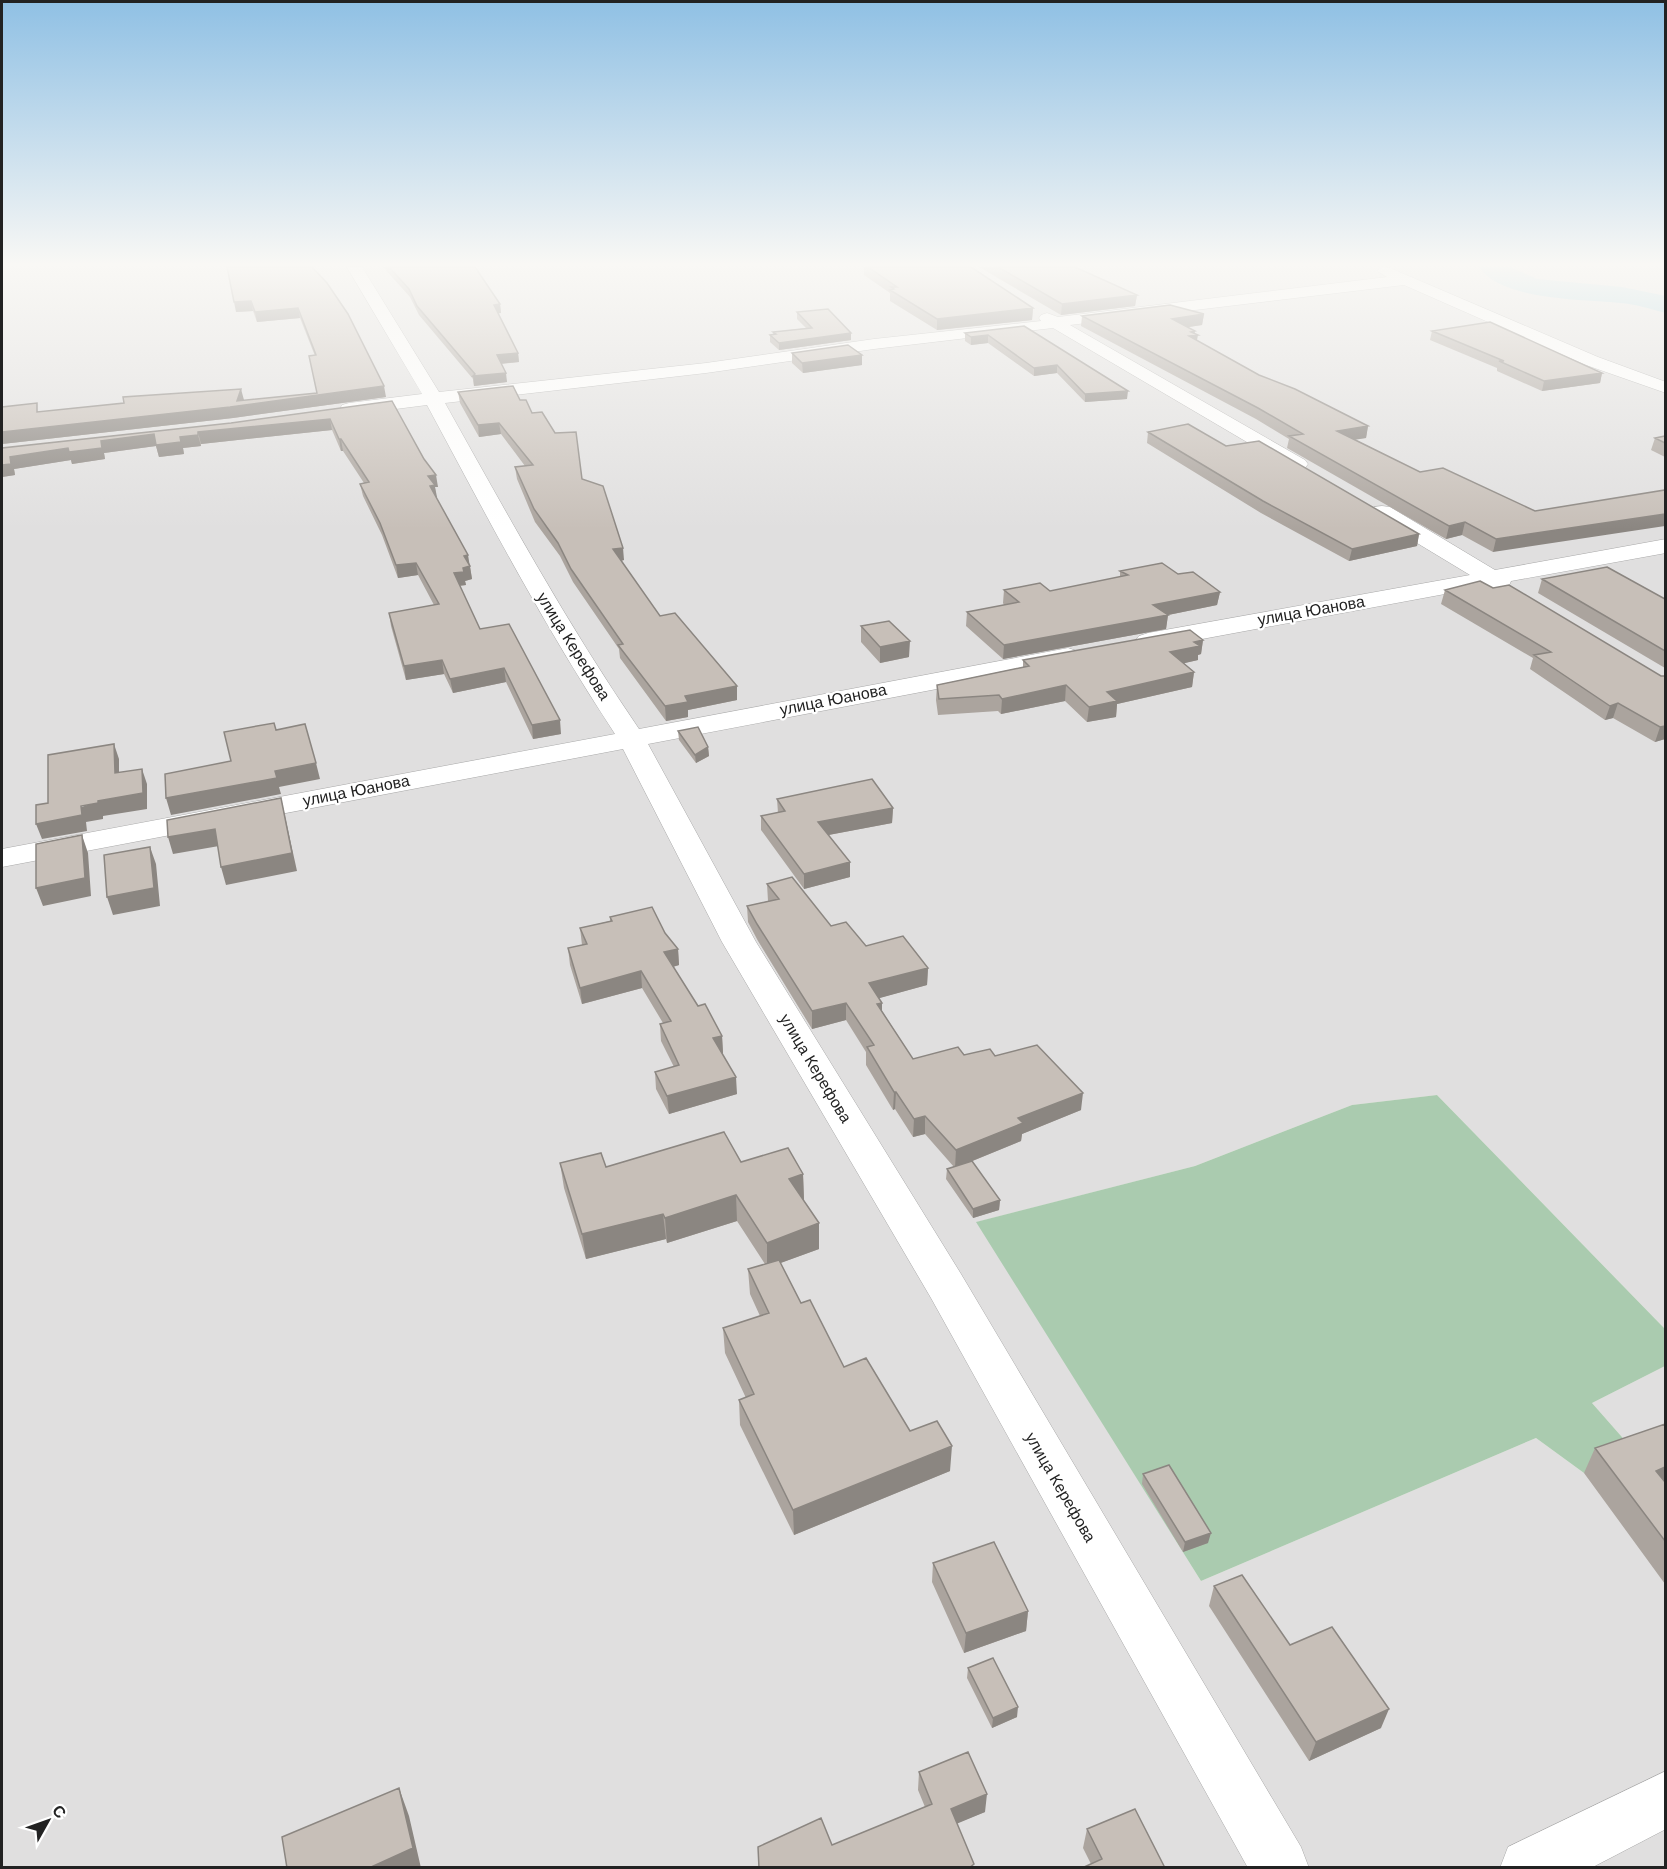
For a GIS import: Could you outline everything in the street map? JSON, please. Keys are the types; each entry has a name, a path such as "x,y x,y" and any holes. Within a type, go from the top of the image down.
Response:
{"street":[{"name":"улица Керефова","path":"406,354 534,584 582,664 631,737 739,942 946,1286 1280,1868"},
{"path":"335,411 706,368 802,354"},
{"path":"1107,354 1310,471"},
{"path":"1577,354 1665,388"},
{"path":"1361,501 1519,595"},
{"name":"улица Юанова","path":"2,858 631,737 1665,546"},
{"path":"1529,1868 1665,1799"}],"shaded area":[{"path":"2,354 1665,354 1665,1329 1437,1095 1352,1105 1195,1166 977,1222 1201,1581 1536,1438 1584,1473 1636,1453 1592,1403 1665,1366 1665,1867 2,1868"}],"green space":[{"path":"1437,1095 1665,1329 1665,1366 1592,1403 1636,1453 1584,1473 1536,1438 1201,1581 976,1222 1195,1166 1352,1105"}],"building":[{"path":"368,354 384,386 230,407 2,432 2,407 37,403 37,412 124,403 123,397 241,389 237,401 317,393 309,356"},
{"path":"458,354 505,354 497,355 506,373 473,376 475,374"},
{"path":"793,354 862,355 802,363"},
{"path":"1015,354 1069,354 1128,391 1085,394 1057,365 1034,368"},
{"path":"1155,354 1222,354 1259,375 1295,389 1368,426 1337,431 1420,472 1443,468 1535,511 1665,490 1665,514 1496,539 1465,522 1449,526 1289,436 1303,434"},
{"path":"1488,354 1561,354 1602,373 1544,381 1499,361 1504,361"},
{"path":"513,386 520,400 526,400 532,413 542,412 555,433 576,432 582,479 603,486 623,548 613,549 660,616 675,613 737,686 685,696 688,702 665,706 618,645 623,644 571,569 558,543 534,509 515,467 533,465 499,423 478,425 458,392"},
{"path":"392,401 424,459 436,475 428,476 435,485 430,486 468,555 464,556 470,566 463,568 464,572 454,573 480,629 509,624 560,720 532,725 504,668 450,679 442,660 404,666 389,613 439,604 416,563 396,565 380,523 360,484 369,482 339,439 330,419 198,432 198,435 180,437 181,442 156,445 154,434 101,441 102,448 69,452 68,448 10,457 11,464 2,465 2,448 231,423"},
{"path":"1188,424 1226,446 1259,441 1419,534 1352,549 1263,501 1148,432"},
{"path":"1665,436 1665,443 1655,438"},
{"path":"1162,563 1178,574 1193,572 1220,592 1153,605 1168,615 1004,645 967,612 1019,602 1004,590 1040,583 1050,591 1128,575 1120,571"},
{"path":"1607,567 1665,599 1665,651 1542,579"},
{"path":"1480,581 1493,588 1509,585 1661,676 1665,676 1665,726 1660,727 1618,703 1610,706 1534,655 1551,652 1445,590"},
{"path":"889,621 910,641 880,647 861,626"},
{"path":"1190,630 1203,640 1194,642 1200,646 1170,652 1194,672 1107,692 1117,701 1089,707 1066,685 1002,699 999,695 939,699 937,685 1029,666 1023,660"},
{"path":"274,723 276,730 305,724 316,763 275,771 277,778 166,798 165,774 231,761 224,732"},
{"path":"698,727 708,747 695,755 678,731"},
{"path":"114,744 115,773 142,769 143,793 98,801 98,803 81,806 82,815 36,824 36,805 48,803 48,755"},
{"path":"872,779 893,808 818,822 850,862 804,874 761,816 785,811 777,799"},
{"path":"281,798 292,853 221,867 215,829 168,837 167,820"},
{"path":"82,835 85,878 36,888 36,844"},
{"path":"150,847 154,888 107,897 104,855"},
{"path":"792,877 831,926 846,922 866,946 903,936 928,968 869,983 882,1003 877,1004 913,1059 958,1047 964,1055 990,1049 995,1056 1037,1045 1083,1093 1018,1118 1023,1123 956,1150 925,1116 914,1119 894,1092 867,1047 874,1045 846,1003 812,1011 747,906 779,899 767,884"},
{"path":"652,907 665,933 678,949 664,952 698,1006 705,1004 722,1036 713,1038 736,1077 667,1096 655,1072 679,1065 660,1024 671,1021 641,971 580,988 568,948 587,944 580,928 612,921 610,917"},
{"path":"724,1132 741,1162 788,1148 803,1174 789,1179 819,1223 767,1243 736,1195 665,1218 663,1214 582,1234 560,1163 601,1153 606,1167"},
{"path":"972,1161 1000,1200 973,1209 947,1169"},
{"path":"779,1260 801,1303 810,1300 844,1367 866,1358 910,1431 937,1421 952,1446 793,1510 739,1400 754,1394 723,1328 769,1313 748,1269"},
{"path":"1665,1424 1665,1467 1656,1471 1665,1482 1665,1541 1595,1448"},
{"path":"1169,1465 1211,1533 1185,1542 1143,1474"},
{"path":"994,1542 1028,1611 966,1633 933,1563"},
{"path":"1242,1575 1290,1645 1332,1627 1389,1709 1316,1742 1214,1586"},
{"path":"993,1658 1018,1707 993,1718 968,1668"},
{"path":"968,1752 987,1794 951,1809 974,1864 969,1868 759,1868 758,1847 821,1818 832,1845 932,1804 919,1772"},
{"path":"399,1788 413,1848 369,1868 287,1868 282,1837"},
{"path":"1135,1809 1165,1868 1082,1868 1102,1859 1087,1829"}]}
